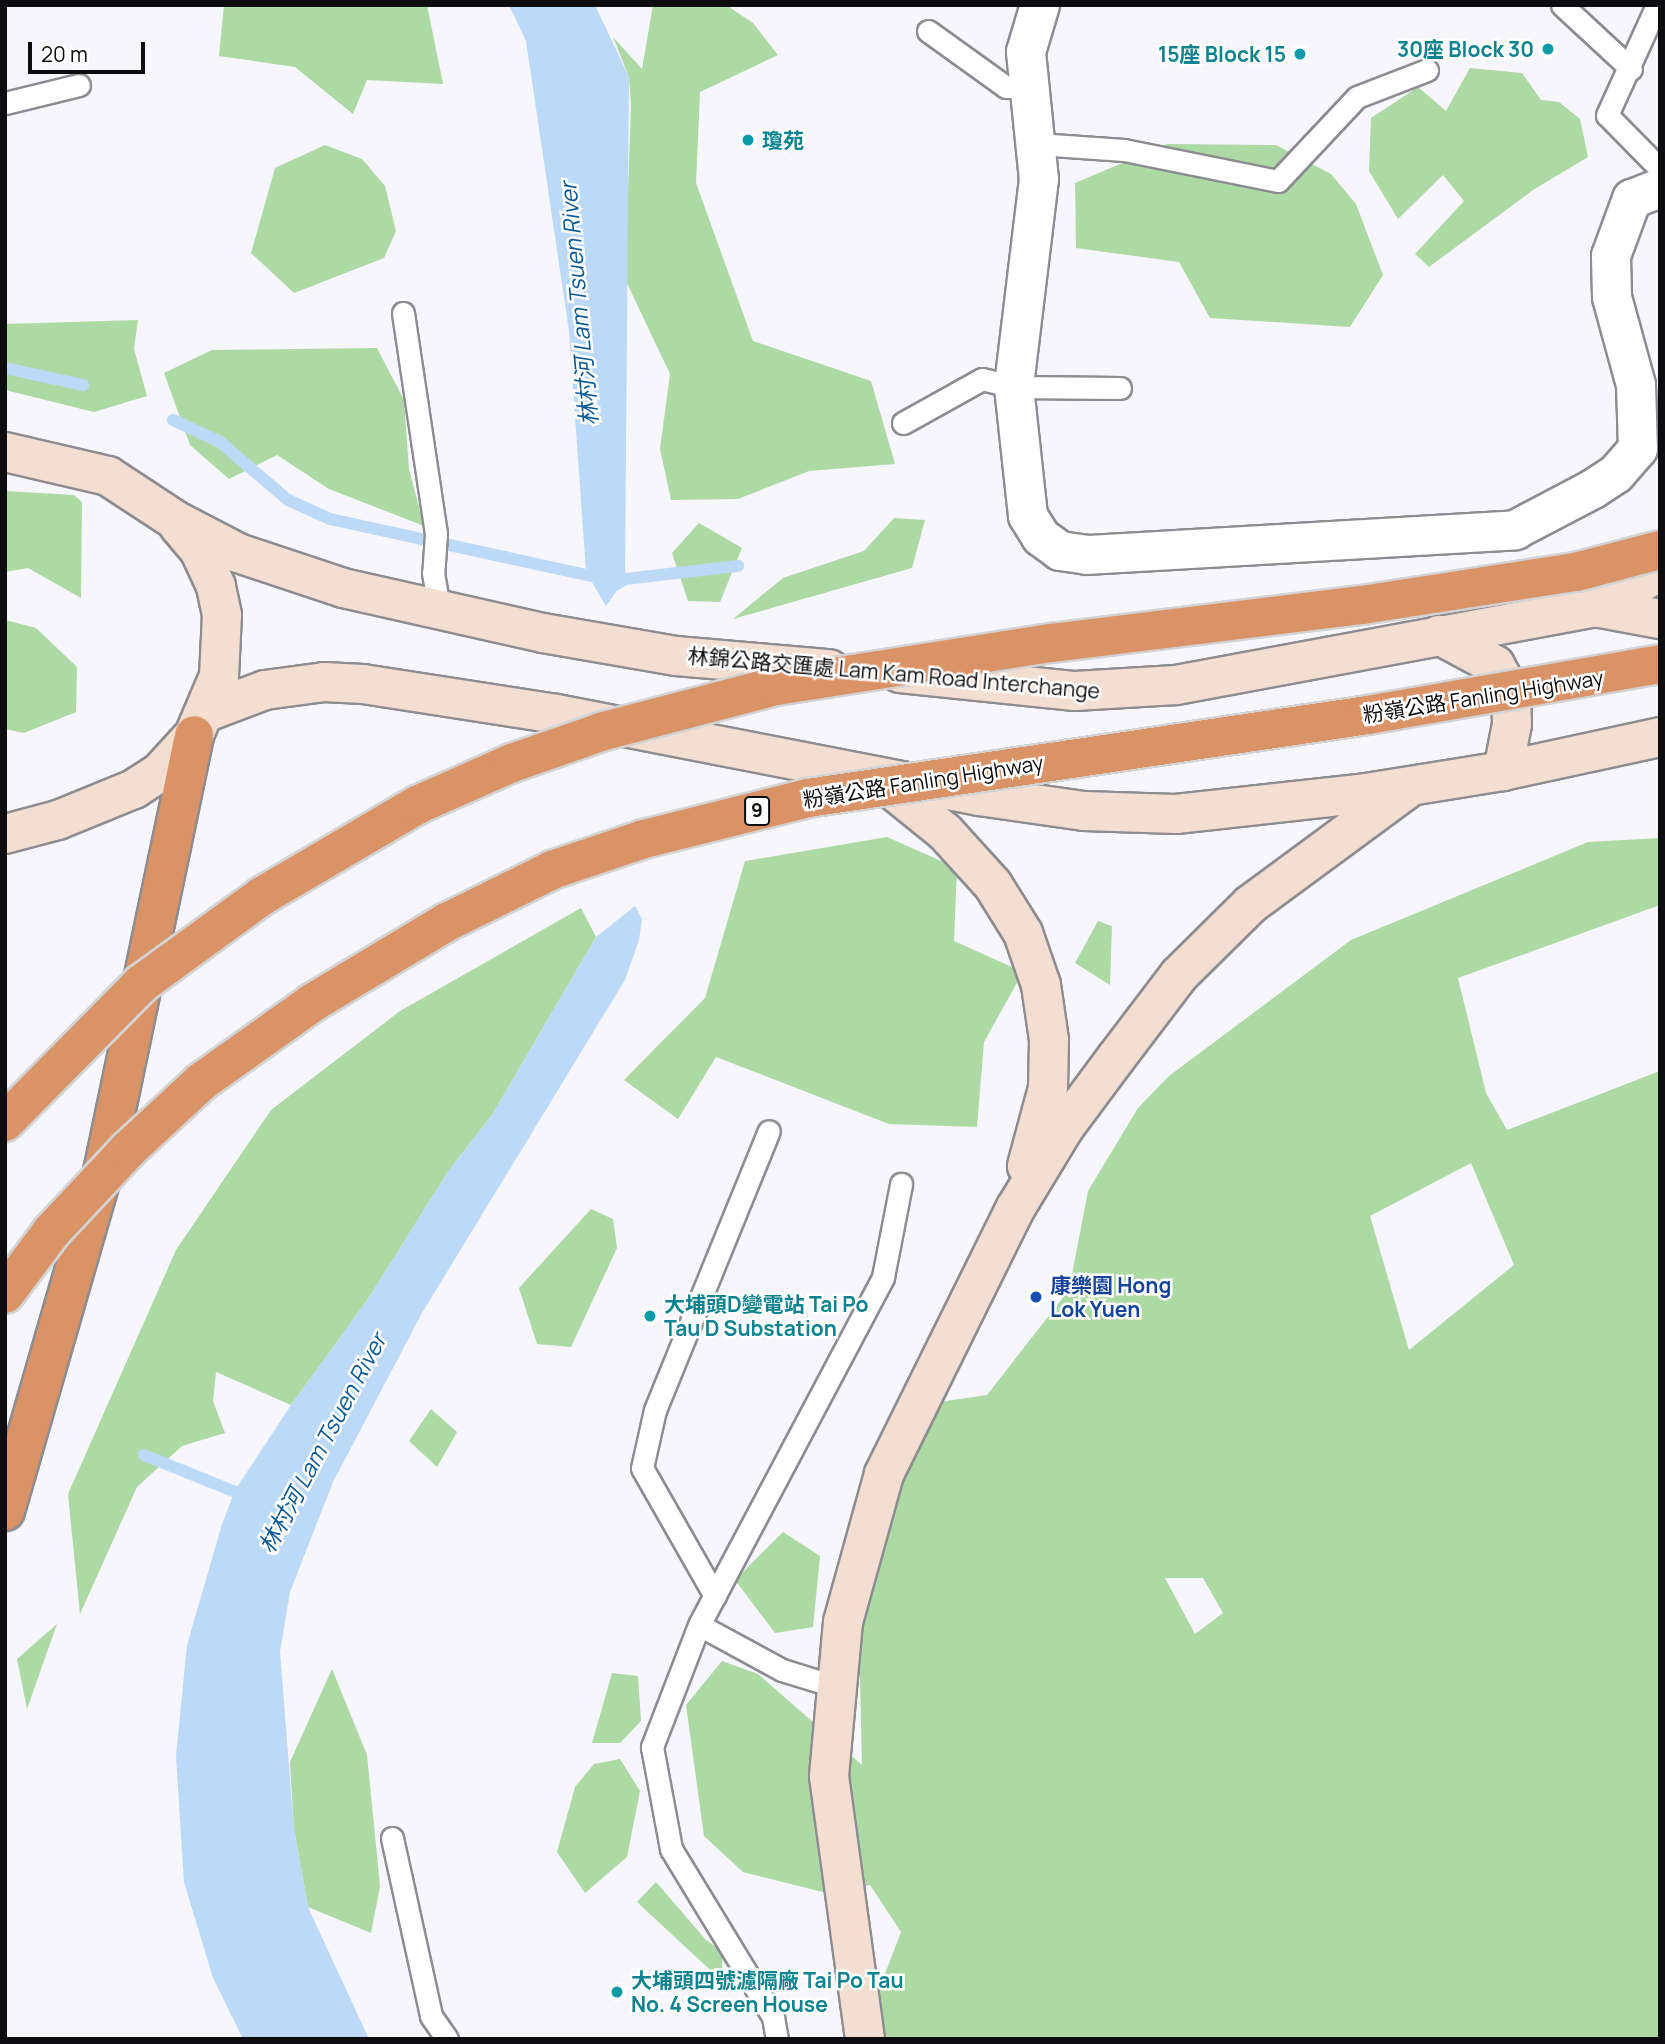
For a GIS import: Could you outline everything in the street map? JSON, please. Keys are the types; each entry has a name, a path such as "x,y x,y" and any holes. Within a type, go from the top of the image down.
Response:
{"highway":[{"path":"5,1122 141,984 262,895 417,806 512,763 604,731 776,685 1051,643 1362,605 1576,572 1660,550"},
{"name":"粉嶺公路 Fanling Highway","path":"5,1294 52,1231 129,1149 201,1082 312,1003 447,922 552,870 644,838 808,798 1368,715 1604,677 1660,664"},
{"path":"5,1511 104,1167 200,723"}],"main road":[{"name":"林錦公路交匯處 Lam Kam Road Interchange","path":"5,452 108,476 175,520 267,566 440,611 543,633 713,661 1075,691 1176,685 1595,607 1660,572"},
{"name":"林錦公路交匯處 Lam Kam Road Interchange","path":"5,834 79,812 134,789 160,772 200,723 219,676 222,615 216,586 200,551 175,520"},
{"path":"1595,607 1660,619"},
{"path":"1440,635 1495,664 1511,694 1512,724 1503,771"},
{"name":"林錦公路交匯處 Lam Kam Road Interchange","path":"200,723 265,690 324,682 363,684 557,714 876,777 1084,811 1176,814 1312,801 1503,771 1660,737"},
{"path":"876,777 945,832 993,885 1023,933 1041,985 1049,1040 1048,1087 1015,1209"},
{"path":"864,2039 829,1776 834,1686 843,1622 884,1474 1015,1209 1064,1128 1179,975 1251,904 1412,785"}],"street":[{"path":"1040,5 1026,52 1027,87 1038,144 1034,226 1014,387 1028,516 1041,537 1060,551 1087,555 1515,530 1592,489 1616,474 1638,449 1648,373 1612,297 1611,256 1632,199 1660,188"}],"lane":[{"path":"1562,5 1631,69"},
{"path":"1657,5 1631,69 1607,115 1660,169"},
{"path":"928,31 1006,87 1027,87"},
{"path":"1038,144 1124,150 1279,181 1357,97 1427,70"},
{"path":"5,103 79,85"},
{"path":"403,313 435,543 440,611"},
{"path":"902,423 982,379 1014,387 1120,388"},
{"path":"715,1597 642,1468 655,1410 769,1131"},
{"path":"777,2039 773,2017 671,1849 652,1747 699,1625 883,1277 901,1184"},
{"path":"699,1625 782,1670 834,1686"},
{"path":"392,1838 431,2016 447,2039"}],"green space":[{"path":"224,5 427,5 443,84 367,80 353,114 295,67 219,56"},
{"path":"653,5 726,5 753,23 778,55 700,92 696,183 753,341 871,381 895,464 809,471 738,499 671,500 660,449 670,374 625,279 631,105 629,77 613,37 642,69"},
{"path":"1470,68 1522,73 1541,100 1559,102 1580,119 1588,157 1533,190 1429,267 1415,254 1464,201 1443,175 1398,219 1369,171 1371,118 1418,87 1446,111"},
{"path":"1167,144 1276,145 1331,174 1356,204 1383,275 1350,327 1210,318 1179,262 1076,248 1075,183"},
{"path":"325,145 362,159 385,186 396,231 384,258 294,293 251,253 275,168"},
{"path":"138,320 134,349 147,396 94,412 5,390 5,324"},
{"path":"377,348 404,400 409,469 424,526 329,489 277,455 229,479 190,445 164,373 212,350"},
{"path":"5,491 74,495 82,502 81,598 28,568 5,572"},
{"path":"894,518 925,520 912,568 733,619 783,578 864,551"},
{"path":"699,523 742,548 720,602 688,601 672,553"},
{"path":"5,620 36,628 77,667 76,712 24,733 5,729"},
{"path":"887,837 957,868 954,941 1023,972 984,1042 977,1127 889,1124 716,1057 678,1119 624,1080 705,998 745,861"},
{"path":"1660,838 1660,905 1458,978 1486,1093 1507,1130 1660,1071 1660,2039 875,2039 880,1987 901,1932 870,1885 827,1893 743,1872 704,1836 686,1705 722,1661 758,1674 862,1765 859,1637 898,1473 933,1403 987,1395 1069,1290 1088,1191 1138,1108 1169,1076 1351,940 1588,842","holes":["1471,1163 1514,1265 1409,1350 1370,1216","1165,1578 1203,1578 1223,1613 1195,1634"]},
{"path":"581,908 596,937 492,1115 449,1170 368,1299 291,1405 216,1372 213,1401 225,1433 182,1446 137,1487 80,1614 68,1494 176,1250 271,1110 400,1011"},
{"path":"1098,921 1112,926 1110,985 1075,963"},
{"path":"591,1209 613,1219 617,1248 571,1347 537,1344 519,1288"},
{"path":"431,1409 457,1432 437,1467 409,1441"},
{"path":"783,1532 820,1556 813,1627 775,1633 735,1580"},
{"path":"57,1624 27,1709 17,1659"},
{"path":"332,1669 367,1755 380,1886 371,1933 308,1907 294,1829 290,1762"},
{"path":"612,1673 638,1676 641,1721 620,1743 592,1743"},
{"path":"620,1759 640,1791 627,1857 585,1893 557,1852 575,1787 594,1764"},
{"path":"656,1882 706,1940 723,1952 721,1980 637,1902"}],"water":[{"name":"林村河 Lam Tsuen River","path":"509,5 595,5 629,77 625,579 606,606 586,572 569,331 526,41"},
{"name":"林村河 Lam Tsuen River","path":"635,906 642,919 639,940 625,980 422,1313 333,1482 290,1592 280,1652 294,1829 308,1907 369,2039 243,2039 213,1978 184,1882 176,1756 187,1645 222,1524 235,1490 291,1405 368,1299 449,1170 492,1115 596,937"}],"waterway":[{"path":"5,368 83,385"},
{"path":"173,420 220,442 288,500 330,519 601,578"},
{"path":"612,587 625,579 738,566"},
{"path":"144,1455 248,1497"}],"place":[{"name":"30座 Block 30","path":"1548,49"},
{"name":"15座 Block 15","path":"1300,54"},
{"name":"瓊苑","path":"748,140"},
{"name":"康樂園 Hong Lok Yuen","path":"1036,1297"},
{"name":"大埔頭D變電站 Tai Po Tau D Substation","path":"650,1316"},
{"name":"大埔頭四號濾隔廠 Tai Po Tau No. 4 Screen House","path":"617,1992"}]}
